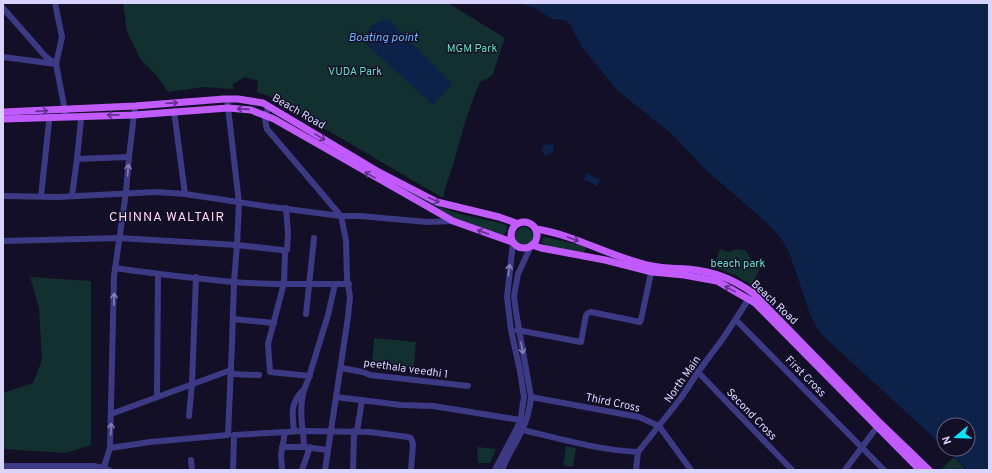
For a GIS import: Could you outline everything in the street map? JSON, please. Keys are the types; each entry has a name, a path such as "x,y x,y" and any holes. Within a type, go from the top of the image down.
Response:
{"main road":[{"name":"Beach Road","path":"3,119 43,118 65,113 227,99 263,103 377,171 437,202 499,216 516,223"},
{"name":"Beach Road","path":"3,112 134,115 228,108 251,110 265,115 453,221 513,242"},
{"path":"526,221 536,229 537,238 531,246 520,248 513,242 510,237 510,232 516,223 526,221"},
{"name":"Beach Road","path":"536,229 546,230 571,238 652,269"},
{"name":"Beach Road","path":"531,246 717,281 751,296 756,304 879,425 929,470"},
{"name":"Beach Road","path":"879,425 920,470"}],"street":[{"path":"55,3 62,37 56,64 65,113"},
{"path":"3,8 46,58 56,64"},
{"path":"3,57 56,64"},
{"path":"227,99 239,203 238,245 234,282 231,372 231,435 233,470"},
{"path":"3,466 94,466 106,469 110,448 115,268 126,192 135,106"},
{"path":"269,106 265,115 265,124 267,129 341,216 346,240 347,279 350,297 341,368 325,470"},
{"path":"174,112 186,194"},
{"path":"72,196 78,159 81,120"},
{"path":"41,196 49,122"},
{"path":"78,159 129,157"},
{"path":"3,196 112,195 126,192 156,192 186,194 239,203 341,216 360,216 427,222 453,221"},
{"path":"286,208 288,233 287,250"},
{"path":"3,241 120,238 238,245 284,251 284,283 268,344 270,372 310,376"},
{"path":"306,314 314,238"},
{"path":"495,470 520,420 524,397 511,330 507,297 513,242"},
{"path":"502,470 514,444 523,430 530,408 531,397 514,296 518,274 531,246"},
{"path":"115,268 234,282 349,284"},
{"path":"511,330 519,330 581,342 588,313 591,312 640,322 652,269"},
{"path":"157,396 158,274"},
{"path":"189,416 192,383 196,277"},
{"path":"294,431 294,401 304,389 310,376 328,315 335,284"},
{"name":"North Main","path":"638,452 681,398 736,320 751,296"},
{"path":"233,319 274,323"},
{"name":"First Cross","path":"736,320 884,470"},
{"name":"peethala veedhi 1","path":"341,368 363,372 370,375 468,386"},
{"path":"111,414 192,383 231,372 259,375"},
{"name":"Second Cross","path":"698,372 792,470"},
{"path":"302,470 307,447 301,414 304,389"},
{"path":"336,397 409,406 434,406 520,420"},
{"name":"Third Cross","path":"531,397 639,417 659,426 691,470"},
{"path":"353,470 355,431 362,400"},
{"path":"845,470 879,425"},
{"path":"523,430 579,443 638,452 636,470"},
{"path":"110,448 150,442 231,435 294,431 355,431 396,434 411,438 413,444 412,470"},
{"path":"282,470 281,455 285,432"},
{"path":"282,447 307,447 328,450"},
{"path":"192,460 192,470"}],"green space":[{"name":"VUDA Park","path":"123,3 448,3 505,38 492,76 480,82 472,102 443,198 267,95 257,92 258,81 245,77 233,84 233,89 205,87 168,92 156,75 141,60 127,32"},
{"path":"400,186 438,206 460,214 504,224 507,226 507,231 503,235 489,232 463,222 399,188"},
{"path":"524,227 530,230 533,236 530,242 524,245 518,242 515,236 518,230"},
{"path":"544,237 584,246 586,249 583,253 545,246 541,241"},
{"name":"beach park","path":"720,249 729,252 738,249 746,251 752,261 762,264 752,285 735,275 714,267"},
{"path":"30,277 91,281 91,445 66,453 3,449 3,393 33,383 42,360 39,308"},
{"path":"374,338 416,342 414,367 372,364"},
{"path":"566,446 576,448 573,467 563,465"},
{"path":"477,447 496,449 490,463 478,463"},
{"path":"954,457 966,470 941,470"}],"water":[{"path":"517,3 989,3 989,470 968,470 954,457 976,457 976,417 936,417 936,440 820,333 810,314 789,252 782,240 768,224 704,168 672,134 618,91 582,47 569,23 565,20 552,19 535,8"},
{"name":"Boating point","path":"379,21 390,21 452,83 433,105 368,46 367,37 369,29"},
{"path":"552,144 553,152 546,156 541,151 544,145"},
{"path":"587,173 600,180 597,186 584,180"}],"district":[{"name":"CHINNA WALTAIR","path":"167,216"}],"park label":[{"name":"MGM Park","path":"472,48"}]}
